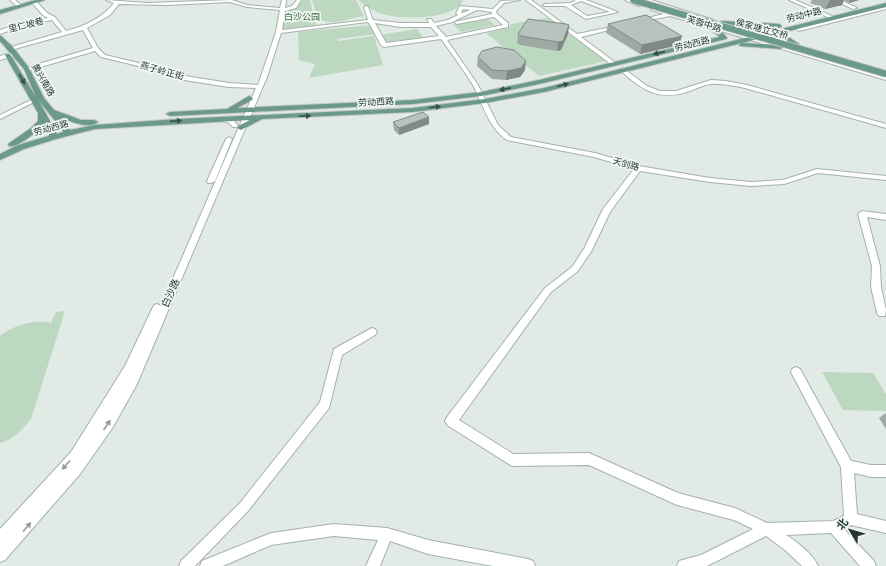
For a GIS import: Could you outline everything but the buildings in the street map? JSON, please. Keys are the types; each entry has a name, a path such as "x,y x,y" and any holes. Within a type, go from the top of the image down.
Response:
{"main road":[{"path":"0,11 42,0"},
{"name":"劳动中路","path":"751,35 779,26 886,0"},
{"path":"0,11 35,1"},
{"name":"侯家塘立交桥","path":"632,1 886,73"},
{"name":"劳动中路","path":"738,35 762,35 886,6"},
{"path":"722,23 779,26"},
{"path":"707,25 722,35 722,39"},
{"path":"786,29 784,36 797,45"},
{"name":"劳动西路","path":"0,150 12,144 53,134 107,126 222,119 266,109 413,102 481,94 539,82 738,35"},
{"name":"劳动西路","path":"67,131 94,122 228,110 262,118 412,110 485,102 544,90 729,44 751,35"},
{"name":"黄兴南路","path":"0,37 27,69 41,99 67,131"},
{"path":"729,44 781,47"},
{"name":"黄兴南路","path":"0,47 12,53 53,134"},
{"path":"228,110 241,104 245,114"},
{"path":"51,111 80,122 94,122"},
{"path":"12,144 34,130 42,122 42,112"},
{"name":"劳动西路","path":"0,157 53,134"}],"street":[{"path":"12,0 19,5"},
{"path":"108,0 117,3 170,4 228,0 247,6 281,9 294,7 299,0"},
{"path":"247,6 251,0"},
{"name":"白沙路","path":"0,538 75,456 129,369 245,114 276,32 283,0"},
{"path":"279,32 371,21 400,25 431,22 449,24 495,13 503,2 518,0"},
{"path":"528,0 614,64"},
{"path":"545,5 566,4 572,4 581,0 616,12 586,18 566,4"},
{"name":"芙蓉中路","path":"624,0 632,1 738,35"},
{"name":"芙蓉中路","path":"646,0 722,23 781,47 886,78"},
{"path":"791,0 832,18"},
{"path":"836,0 855,8"},
{"path":"35,1 45,14 53,18 65,33"},
{"path":"0,58 65,33 84,28 108,14 117,3"},
{"path":"799,29 886,6"},
{"path":"366,7 371,21 384,45 443,38 506,26 506,24 495,13 476,8 462,7 458,13 463,16"},
{"path":"441,23 463,16 476,8"},
{"name":"白沙路","path":"0,555 76,470 109,423 133,381 279,32 281,9"},
{"path":"632,23 670,14"},
{"name":"里仁坡巷","path":"0,32 24,24 53,18"},
{"name":"天剑路","path":"431,22 481,94 498,129 503,136 509,139 595,155 638,168 710,180 752,184 784,182 817,171 886,178"},
{"path":"578,36 624,25"},
{"path":"27,69 96,49 84,28"},
{"path":"762,35 886,73"},
{"name":"燕子岭正街","path":"96,49 103,56 153,68 178,77 229,85 256,86"},
{"path":"623,70 647,90 661,93 680,92 713,82 729,83 745,86 886,126"},
{"path":"0,117 35,100"},
{"path":"638,168 606,211 588,250 575,269 548,290 451,421 512,460 589,459 677,499 735,514 767,529 790,545 811,566"},
{"path":"882,313 876,287 876,266 862,214 886,217"},
{"path":"186,566 244,507 325,404 338,352 372,332"},
{"path":"796,372 847,466 851,519"},
{"path":"847,466 871,471 886,471"},
{"path":"684,566 703,561 767,529 834,527 851,519 886,527"},
{"path":"834,527 869,566"},
{"path":"207,566 271,539 334,530 387,534 428,547 528,566"},
{"path":"373,566 387,534"}],"green space":[{"name":"白沙公园","path":"303,0 310,0 316,26 282,31 284,11 297,8 298,3"},
{"path":"312,0 356,0 364,16 335,22 323,21 319,18"},
{"path":"358,0 463,0 459,6 442,14 419,17 398,17 377,12"},
{"path":"487,18 495,25 461,32 453,24"},
{"path":"547,18 606,61 539,76 486,33 509,28 511,24"},
{"path":"371,25 376,34 339,39 337,37 338,41 374,36 383,65 309,78 315,64 299,60 298,32"},
{"path":"417,29 423,37 384,43 380,35"},
{"path":"65,311 31,419 13,437 0,443 0,336 11,329 31,322 51,323 56,312"},
{"path":"822,372 873,373 886,394 886,411 843,410"}]}
